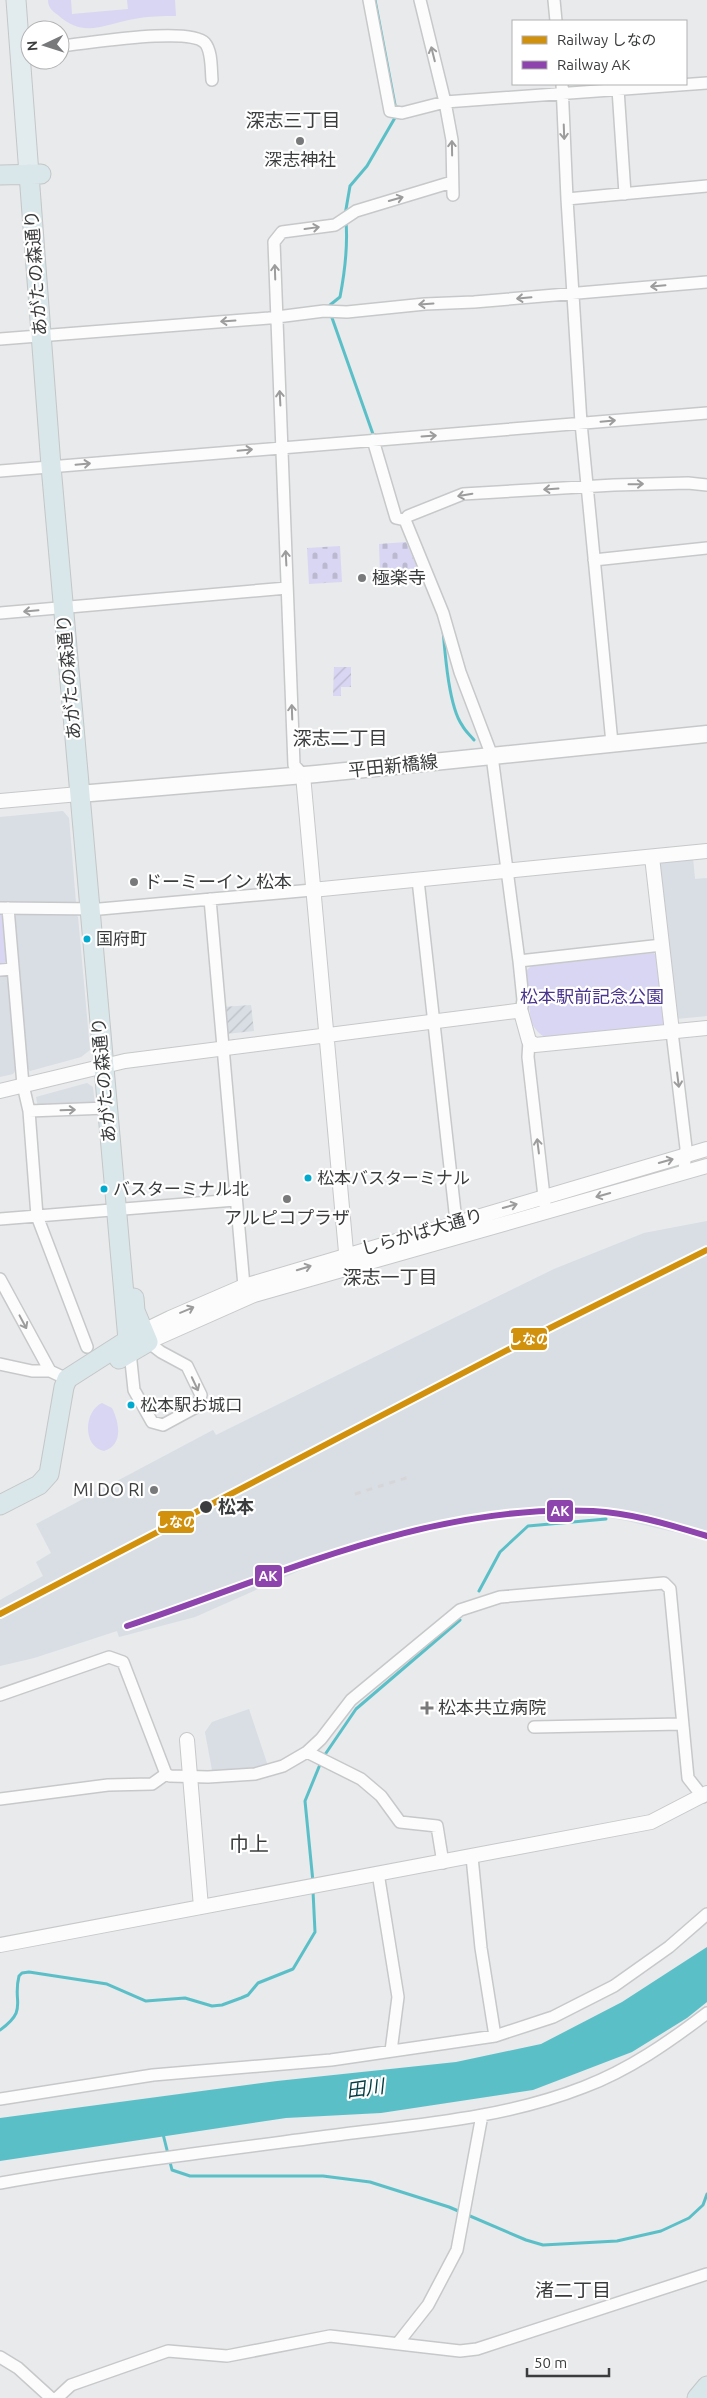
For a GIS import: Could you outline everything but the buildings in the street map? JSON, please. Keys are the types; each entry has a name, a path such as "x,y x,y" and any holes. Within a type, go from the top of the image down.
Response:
{"highway":[{"path":"0,175 35,174"},
{"name":"あがたの森通り","path":"35,174 68,607 121,1210"},
{"name":"あがたの森通り","path":"108,1064 107,1108 135,1311 137,1341"},
{"path":"0,1505 39,1485 49,1474 67,1386 137,1341"},
{"path":"697,2398 707,2386"}],"main road":[{"name":"あがたの森通り","path":"16,0 21,20"},
{"path":"28,0 30,20"},
{"name":"あがたの森通り","path":"29,70 35,174"},
{"name":"平田新橋線","path":"85,794 303,775 707,734"}],"street":[{"path":"369,0 390,111 398,113 445,102 563,88 618,89 677,85"},
{"path":"420,0 445,102 452,140 453,195"},
{"path":"554,0 556,20"},
{"path":"70,45 133,38 194,36 203,41 209,48 212,80"},
{"path":"687,84 707,83"},
{"path":"563,88 567,199 581,423 612,743"},
{"path":"618,89 625,194"},
{"path":"347,1261 303,775 294,765 274,242 282,232 335,225 346,217 452,182"},
{"path":"567,199 707,186"},
{"path":"0,339 268,318 276,315 335,312 707,282"},
{"path":"0,471 707,413"},
{"path":"376,440 396,518 402,519 463,494 587,486 688,483 707,485"},
{"path":"402,519 443,612 460,672 492,756 519,961 523,1000 521,1012 529,1041 528,1057 546,1212"},
{"path":"594,560 707,548"},
{"path":"0,614 287,588"},
{"path":"0,801 85,794"},
{"path":"87,1347 37,1216 30,1111 23,1086 13,969 4,908 94,908 210,900 707,851"},
{"path":"652,857 686,1155 684,1172"},
{"path":"418,880 458,1236"},
{"path":"210,900 244,1286"},
{"path":"519,961 662,945"},
{"path":"0,970 13,969"},
{"path":"0,1091 108,1064 434,1021 516,1011 521,1012"},
{"path":"529,1041 535,1045 542,1046 707,1028"},
{"path":"30,1111 107,1108"},
{"name":"しらかば大通り","path":"137,1341 254,1295 456,1222 707,1149"},
{"name":"しらかば大通り","path":"137,1341 244,1286 458,1236 707,1166"},
{"path":"0,1219 236,1200"},
{"path":"0,1279 50,1370 67,1386"},
{"path":"137,1341 187,1366 200,1395 198,1406 163,1425 152,1422 134,1390 137,1341"},
{"path":"0,1364 32,1371 50,1370"},
{"path":"0,1694 109,1657 123,1662 166,1774 170,1776 192,1777 268,1772 283,1766 306,1752 321,1738 351,1700 460,1610 500,1596 664,1583 670,1589 681,1724 688,1778 706,1798 651,1822 443,1863 313,1885 0,1945"},
{"path":"534,1727 681,1724"},
{"path":"188,1740 201,1907"},
{"path":"306,1752 361,1779 381,1796 400,1822 437,1826 443,1863"},
{"path":"0,1799 108,1785 152,1784 166,1774"},
{"path":"472,1857 481,1948 494,2036"},
{"path":"378,1873 398,1997 391,2051"},
{"path":"0,2099 153,2075 331,2060 494,2036 552,2017 614,1986 669,1947 707,1914"},
{"path":"0,2183 482,2115 556,2097 617,2073 677,2036 707,2013"},
{"path":"398,2342 428,2305 457,2250 482,2115"},
{"path":"57,2398 71,2385 168,2350 218,2357 330,2336 398,2342 460,2351 477,2349 707,2274"},
{"path":"0,2357 18,2368 51,2398"}],"shaded area":[{"path":"63,811 69,818 76,903 0,902 0,817"},
{"path":"693,858 695,879 707,878 707,1016 676,1019 658,865 664,862"},
{"path":"18,912 73,912 78,917 90,1050 81,1057 30,1071 25,1067 14,917"},
{"path":"0,974 9,976 17,1068 13,1074 0,1077"},
{"path":"251,1005 254,1031 225,1034 223,1007"},
{"path":"87,1083 93,1087 95,1106 38,1107 36,1097"},
{"path":"707,1221 707,1540 588,1514 514,1518 455,1525 375,1544 310,1566 195,1617 119,1637 117,1631 34,1658 0,1666 0,1600 43,1576 36,1562 51,1553 36,1524 213,1430 216,1435 554,1269 644,1233"},
{"path":"249,1709 268,1766 254,1770 212,1770 205,1732 212,1722"}],"green space":[{"path":"48,0 71,0 72,14 128,9 127,0 175,0 176,16 144,17 95,28 86,28 70,23 70,20 65,20 52,10"},
{"path":"406,542 419,572 380,573 379,544"},
{"path":"340,546 342,582 309,584 307,548"},
{"path":"334,667 351,667 351,687 341,687 341,696 333,696"},
{"path":"0,913 4,917 7,960 4,964 0,965"},
{"name":"松本駅前記念公園","path":"654,953 658,958 666,1021 661,1027 550,1039 538,1032 534,1027 531,1021 525,972 531,966"},
{"path":"102,1403 112,1408 118,1426 115,1444 104,1451 92,1443 88,1428 92,1413"}],"water":[{"name":"田川","path":"707,1947 707,2002 687,2018 632,2052 533,2090 381,2113 286,2118 0,2161 0,2118 277,2081 456,2062 541,2044 622,2002"}],"waterway":[{"path":"375,0 396,110"},
{"path":"345,215 350,186 367,166 396,116"},
{"path":"346,221 346,250 340,297 330,305 331,315 374,437"},
{"path":"443,630 448,680 454,706 463,727 474,740"},
{"path":"479,1591 500,1552 528,1526 606,1519"},
{"path":"324,1756 356,1709 460,1620"},
{"path":"313,1882 305,1801 321,1762"},
{"path":"0,2030 9,2023 17,2011 19,1976 22,1973 29,1972 107,1984 146,2001 185,1998 212,2006 222,2005 248,1995 258,1983 293,1969 315,1932 313,1891"},
{"path":"163,2134 172,2170 190,2176 323,2176 370,2182 449,2207 526,2240 543,2245 617,2241 661,2231 689,2218 703,2205 707,2194"}],"railway":[{"path":"355,1494 409,1477"}],"rail line":[{"name":"しなの","path":"0,1614 546,1330 707,1250"},
{"name":"AK","path":"127,1626 356,1547 414,1531 473,1519 533,1512 608,1512 665,1524 707,1536"}],"place":[{"name":"深志神社","path":"300,141"},
{"name":"極楽寺","path":"362,578"},
{"name":"ドーミーイン 松本","path":"134,882"},
{"name":"国府町","path":"87,939"},
{"name":"松本バスターミナル","path":"308,1178"},
{"name":"バスターミナル北","path":"104,1189"},
{"name":"アルピコプラザ","path":"287,1199"},
{"name":"松本駅お城口","path":"131,1405"},
{"name":"MI DO RI","path":"154,1490"},
{"name":"松本","path":"206,1507"},
{"name":"松本共立病院","path":"427,1708"}],"district":[{"name":"深志三丁目","path":"293,120"},
{"name":"深志二丁目","path":"340,738"},
{"name":"深志一丁目","path":"390,1277"},
{"name":"巾上","path":"249,1844"},
{"name":"渚二丁目","path":"573,2290"}]}
